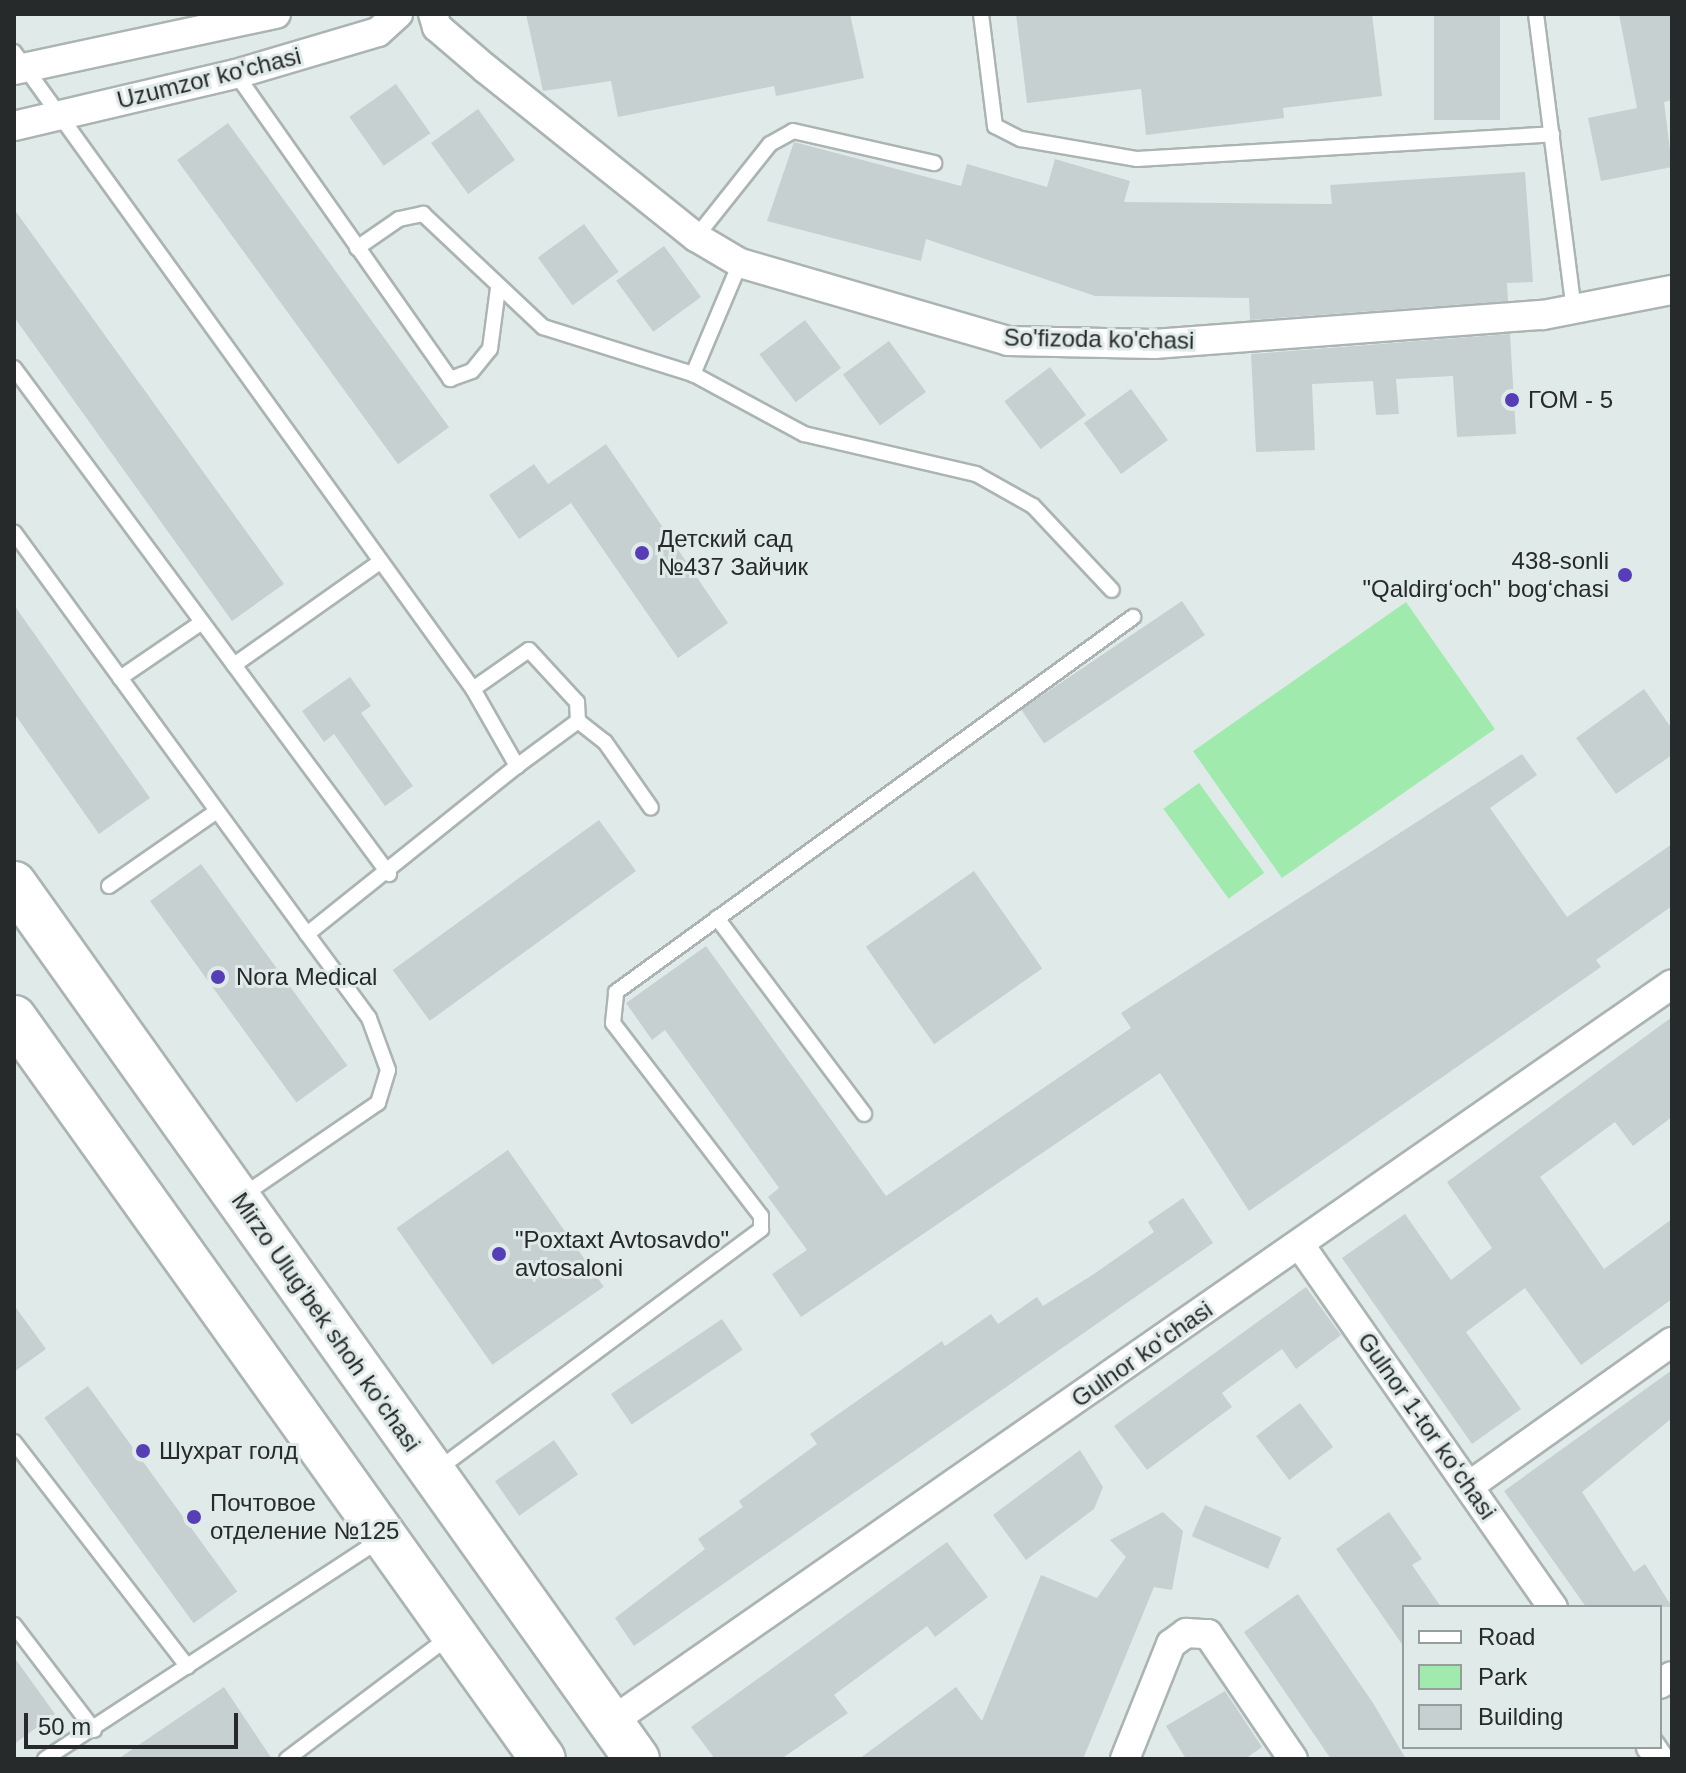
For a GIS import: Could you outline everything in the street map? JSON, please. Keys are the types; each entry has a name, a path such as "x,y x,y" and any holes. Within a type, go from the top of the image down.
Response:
{"main road":[{"name":"Mirzo Ulug'bek shoh ko'chasi","path":"14,884 637,1759"},
{"path":"14,1018 543,1759"}],"street":[{"name":"Uzumzor ko'chasi","path":"17,63 276,14"},
{"name":"Uzumzor ko'chasi","path":"14,126 236,74 378,32 398,14"},
{"name":"So'fizoda ko'chasi","path":"433,14 437,27 486,69 696,237 740,263 1008,341 1154,344 1574,309 1672,290"},
{"name":"Gulnor koʻchasi","path":"611,1722 1672,984"},
{"name":"Gulnor 1-tor koʻchasi","path":"1300,1245 1552,1605"},
{"path":"1469,1486 1672,1342"},
{"path":"1125,1759 1171,1644 1186,1633 1208,1634 1293,1759"}],"lane":[{"path":"981,14 995,126 1021,139 1137,159 1552,134"},
{"path":"1536,14 1574,309"},
{"path":"17,63 473,689 517,766"},
{"path":"236,74 450,379 472,371 490,349 498,288"},
{"path":"696,237 770,144 793,131 934,163"},
{"path":"357,248 399,219 423,214 498,288 543,327 693,374 804,434 976,474 1033,506 1112,590"},
{"path":"693,374 740,263"},
{"path":"14,368 389,874"},
{"path":"14,532 369,1018 388,1070 378,1103 238,1199"},
{"path":"234,665 380,562"},
{"path":"433,1473 761,1229 761,1216 613,1023 610,1009 616,992 1133,617"},
{"path":"120,678 202,622"},
{"path":"473,689 529,650 577,702 578,721 605,742 651,808"},
{"path":"307,934 389,874 517,766 578,721"},
{"path":"109,886 217,811"},
{"path":"717,918 864,1114"},
{"path":"14,1442 188,1667"},
{"path":"45,1759 94,1730 385,1536"},
{"path":"14,1625 94,1730"},
{"path":"287,1759 454,1633"}],"green space":[{"path":"1406,602 1495,729 1282,878 1193,751"},
{"path":"1199,783 1264,873 1229,899 1163,809"}],"building":[{"path":"526,14 850,14 864,78 776,96 774,86 618,117 611,81 543,91"},
{"path":"1016,14 1372,14 1382,96 1283,108 1284,118 1146,135 1141,89 1027,103"},
{"path":"1434,14 1500,14 1500,120 1434,120"},
{"path":"1619,14 1672,14 1672,100 1664,102 1672,167 1601,181 1588,118 1637,108"},
{"path":"396,84 430,133 384,166 349,117"},
{"path":"478,109 515,160 468,194 431,143"},
{"path":"228,123 449,427 398,464 177,160"},
{"path":"794,142 961,186 967,164 1047,187 1055,159 1130,181 1124,202 1332,204 1330,185 1525,172 1533,282 1507,283 1508,301 1250,320 1249,298 1095,296 926,239 921,261 767,221"},
{"path":"14,209 284,584 232,621 14,317"},
{"path":"584,224 619,272 573,305 538,258"},
{"path":"664,246 701,297 653,332 616,281"},
{"path":"805,320 841,368 796,402 759,354"},
{"path":"1510,334 1516,434 1457,437 1453,376 1396,379 1399,414 1376,415 1373,381 1312,384 1315,450 1256,452 1251,354"},
{"path":"889,341 926,392 880,425 843,375"},
{"path":"1050,367 1086,415 1041,449 1004,401"},
{"path":"1131,389 1168,440 1121,474 1084,423"},
{"path":"606,444 728,623 678,658 571,503 519,539 489,495 534,464 548,484"},
{"path":"1182,601 1205,635 1044,743 1021,709"},
{"path":"14,605 150,798 99,834 14,713"},
{"path":"350,677 371,706 361,713 413,786 385,806 334,734 324,742 302,711"},
{"path":"1644,689 1672,729 1672,755 1616,794 1576,738"},
{"path":"1522,754 1537,775 1490,808 1567,917 1672,844 1672,906 1596,960 1601,967 1249,1211 1160,1073 801,1317 772,1274 807,1250 768,1197 779,1188 665,1030 652,1040 626,1003 706,946 886,1196 1131,1028 1121,1013"},
{"path":"599,820 636,871 430,1021 393,970"},
{"path":"201,864 347,1065 296,1102 150,901"},
{"path":"974,871 1042,968 934,1044 866,947"},
{"path":"1672,1017 1672,1117 1633,1146 1615,1122 1540,1177 1604,1269 1672,1219 1672,1299 1581,1365 1525,1288 1466,1332 1521,1409 1472,1444 1342,1258 1405,1214 1451,1280 1492,1248 1447,1182"},
{"path":"508,1150 604,1287 492,1365 397,1228"},
{"path":"1183,1198 1213,1243 634,1646 615,1618 705,1549 698,1539 743,1507 739,1501 817,1444 810,1434 942,1341 945,1346 991,1314 998,1324 1037,1297 1043,1306 1094,1274 1154,1232 1148,1222"},
{"path":"1306,1287 1341,1335 1296,1369 1282,1349 1222,1393 1232,1407 1147,1470 1114,1426"},
{"path":"14,1305 46,1349 14,1372"},
{"path":"722,1319 743,1350 632,1425 611,1394"},
{"path":"1672,1370 1672,1418 1582,1492 1634,1572 1645,1564 1672,1607 1585,1605 1504,1491"},
{"path":"88,1386 237,1591 194,1623 44,1418"},
{"path":"1300,1403 1333,1447 1289,1480 1256,1436"},
{"path":"554,1440 578,1474 519,1516 495,1481"},
{"path":"1080,1450 1103,1487 1094,1509 1026,1560 993,1515"},
{"path":"1205,1505 1281,1537 1268,1569 1192,1536"},
{"path":"1163,1512 1183,1531 1172,1590 1154,1587 1083,1759 859,1759 956,1687 982,1721 1041,1575 1097,1598 1126,1557 1110,1540"},
{"path":"1389,1512 1422,1559 1412,1565 1440,1605 1402,1605 1402,1644 1336,1549"},
{"path":"947,1542 988,1597 935,1637 927,1626 834,1695 848,1713 781,1759 715,1759 691,1727"},
{"path":"1298,1594 1373,1703 1406,1759 1331,1759 1244,1632"},
{"path":"14,1657 55,1714 14,1744"},
{"path":"224,1687 272,1759 118,1759"},
{"path":"1225,1691 1262,1747 1245,1759 1186,1759 1166,1726"}],"place":[{"name":"ГОМ - 5","path":"1512,400"},
{"name":"Детский сад №437 Зайчик","path":"642,553"},
{"name":"438-sonli \"Qaldirg‘och\" bog‘chasi","path":"1625,575"},
{"name":"Nora Medical","path":"218,977"},
{"name":"\"Poxtaxt Avtosavdo\" avtosaloni","path":"499,1254"},
{"name":"Шухрат голд","path":"143,1451"},
{"name":"Почтовое отделение №125","path":"194,1517"}]}
